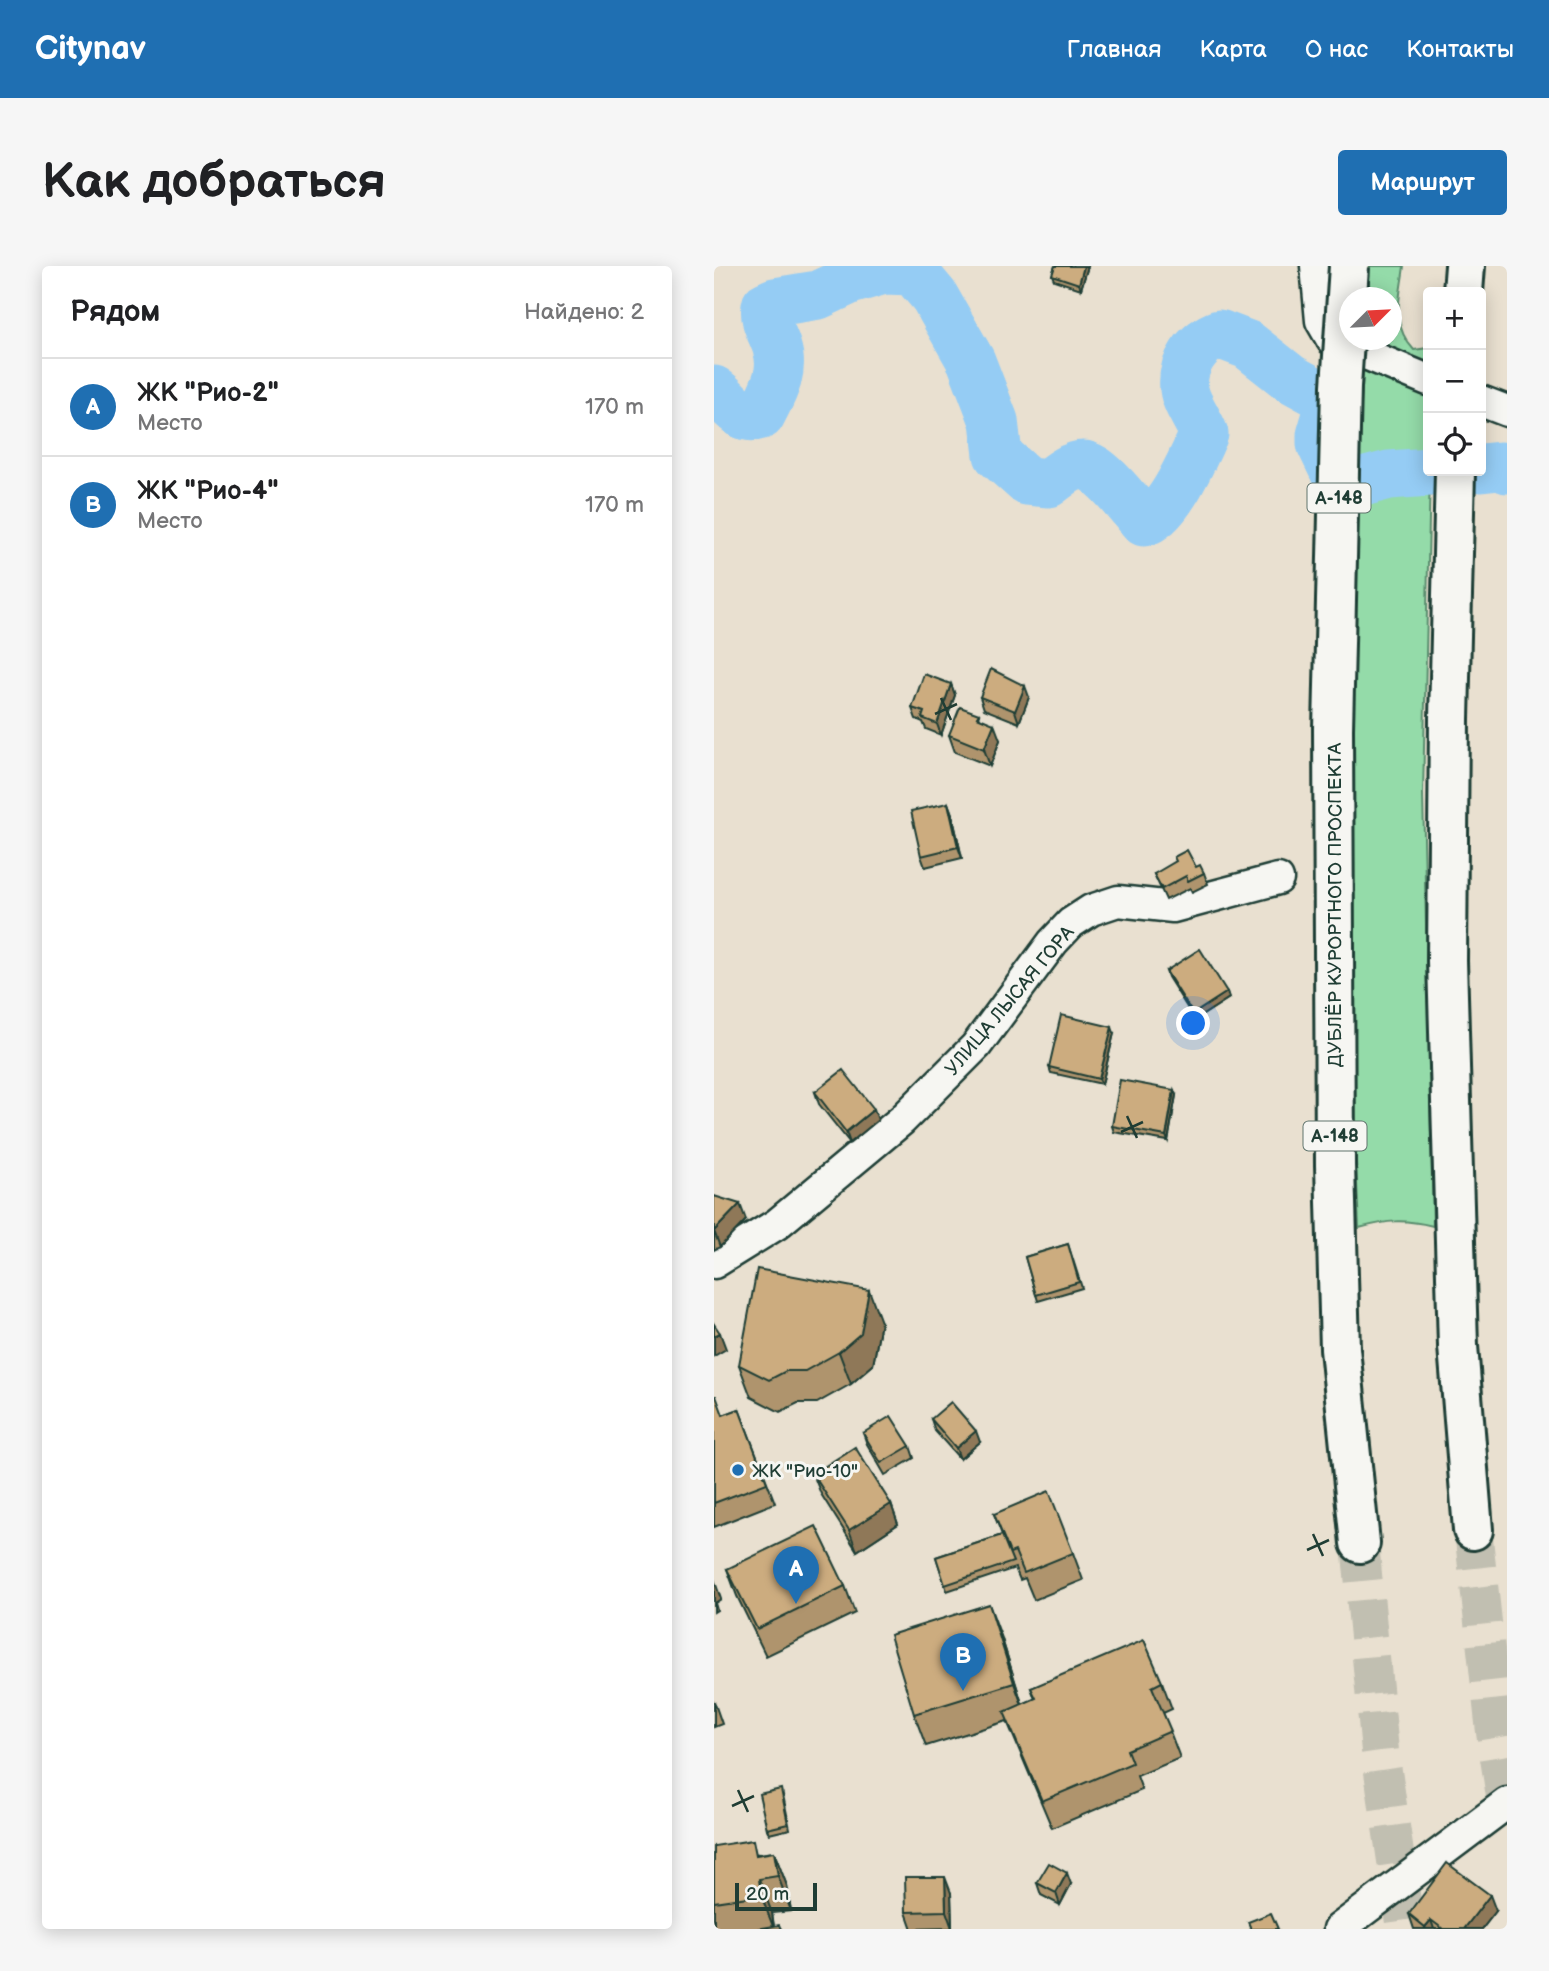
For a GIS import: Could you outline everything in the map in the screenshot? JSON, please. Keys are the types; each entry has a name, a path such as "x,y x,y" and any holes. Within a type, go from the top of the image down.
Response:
{"main road":[{"name":"ДУБЛЁР КУРОРТНОГО ПРОСПЕКТА","path":"1349,266 1341,386 1333,729 1335,1151 1340,1349 1360,1542"},
{"path":"1463,287 1465,266"},
{"path":"1455,476 1447,961 1458,1332 1473,1530"}],"street":[{"path":"1316,266 1321,321 1332,340 1423,378"},
{"path":"1486,403 1507,411"},
{"name":"УЛИЦА ЛЫСАЯ ГОРА","path":"714,1264 777,1224 902,1120 976,1046 1053,942 1071,923 1091,910 1118,901 1173,906 1278,880"},
{"path":"1339,1929 1507,1803"}],"green space":[{"path":"1370,266 1404,266 1401,287 1369,287"},
{"path":"1402,331 1414,350 1423,349 1423,476 1430,476 1423,794 1433,1226 1396,1221 1359,1228 1353,1095 1349,809 1364,350 1402,350"}],"building":[{"path":"1055,266 1084,266 1079,284 1052,275"},
{"path":"991,669 1025,686 1015,711 980,697"},
{"path":"924,674 951,684 937,724 922,718 924,712 912,708"},
{"path":"960,707 979,714 977,717 994,724 984,749 949,735"},
{"path":"948,803 958,847 921,856 911,811"},
{"path":"1187,850 1196,867 1200,865 1204,873 1188,881 1186,876 1162,889 1154,874 1176,861 1174,857"},
{"path":"1200,949 1227,992 1193,1014 1166,971"},
{"path":"1061,1015 1112,1027 1099,1079 1049,1067"},
{"path":"843,1070 874,1109 846,1132 815,1092"},
{"path":"1120,1080 1174,1090 1166,1136 1112,1126"},
{"path":"714,1196 740,1204 714,1231"},
{"path":"1068,1244 1079,1282 1036,1295 1025,1257"},
{"path":"757,1269 869,1290 861,1333 839,1352 805,1371 786,1371 769,1380 739,1365"},
{"path":"714,1324 720,1333 714,1336"},
{"name":"ЖК \"Рио-10\"","path":"714,1396 723,1415 739,1409 767,1483 714,1503"},
{"path":"951,1402 976,1431 956,1448 931,1419"},
{"path":"891,1416 910,1446 881,1463 863,1433"},
{"path":"855,1447 891,1504 849,1530 813,1474"},
{"path":"1049,1491 1073,1553 1024,1573 1015,1551 1010,1553 994,1514"},
{"path":"816,1526 845,1586 757,1629 727,1569"},
{"path":"1002,1535 1013,1562 945,1585 936,1557"},
{"path":"989,1604 1014,1683 914,1714 890,1635"},
{"path":"1144,1640 1162,1682 1152,1687 1171,1731 1127,1750 1132,1763 1042,1801 1004,1712 1036,1698 1031,1688"},
{"path":"781,1789 788,1824 767,1829 759,1794"},
{"path":"753,1840 756,1855 774,1852 778,1876 759,1879 761,1895 714,1902 714,1846"},
{"path":"1049,1863 1067,1873 1056,1893 1037,1883"},
{"path":"1447,1863 1490,1895 1464,1929 1443,1929 1431,1920 1425,1927 1409,1914"},
{"path":"905,1877 945,1877 946,1911 906,1912"},
{"path":"1271,1913 1278,1929 1251,1929 1248,1922"},
{"path":"779,1925 781,1929 757,1929"}],"waterway":[{"path":"714,390 740,413 753,417 761,415 776,383 779,366 777,348 766,317 766,306 818,295 850,280 884,270 913,271 934,296 971,361 994,421 998,455 1027,481 1049,483 1065,471 1083,465 1106,479 1144,522 1153,517 1171,498 1204,434 1187,400 1184,389 1185,371 1197,348 1219,334 1248,345 1290,378 1325,397 1328,411 1321,444 1334,471 1344,480 1355,484 1389,475 1423,472"},
{"path":"1486,467 1500,466 1507,469"}],"tunnel":[{"path":"1473,1530 1495,1732 1507,1809"},
{"path":"1360,1543 1380,1751 1406,1929"}],"place":[{"name":"ЖК \"Рио-10\"","path":"738,1470"},
{"name":"ЖК \"Рио-2\"","path":"796,1604"},
{"name":"ЖК \"Рио-4\"","path":"963,1691"}]}
